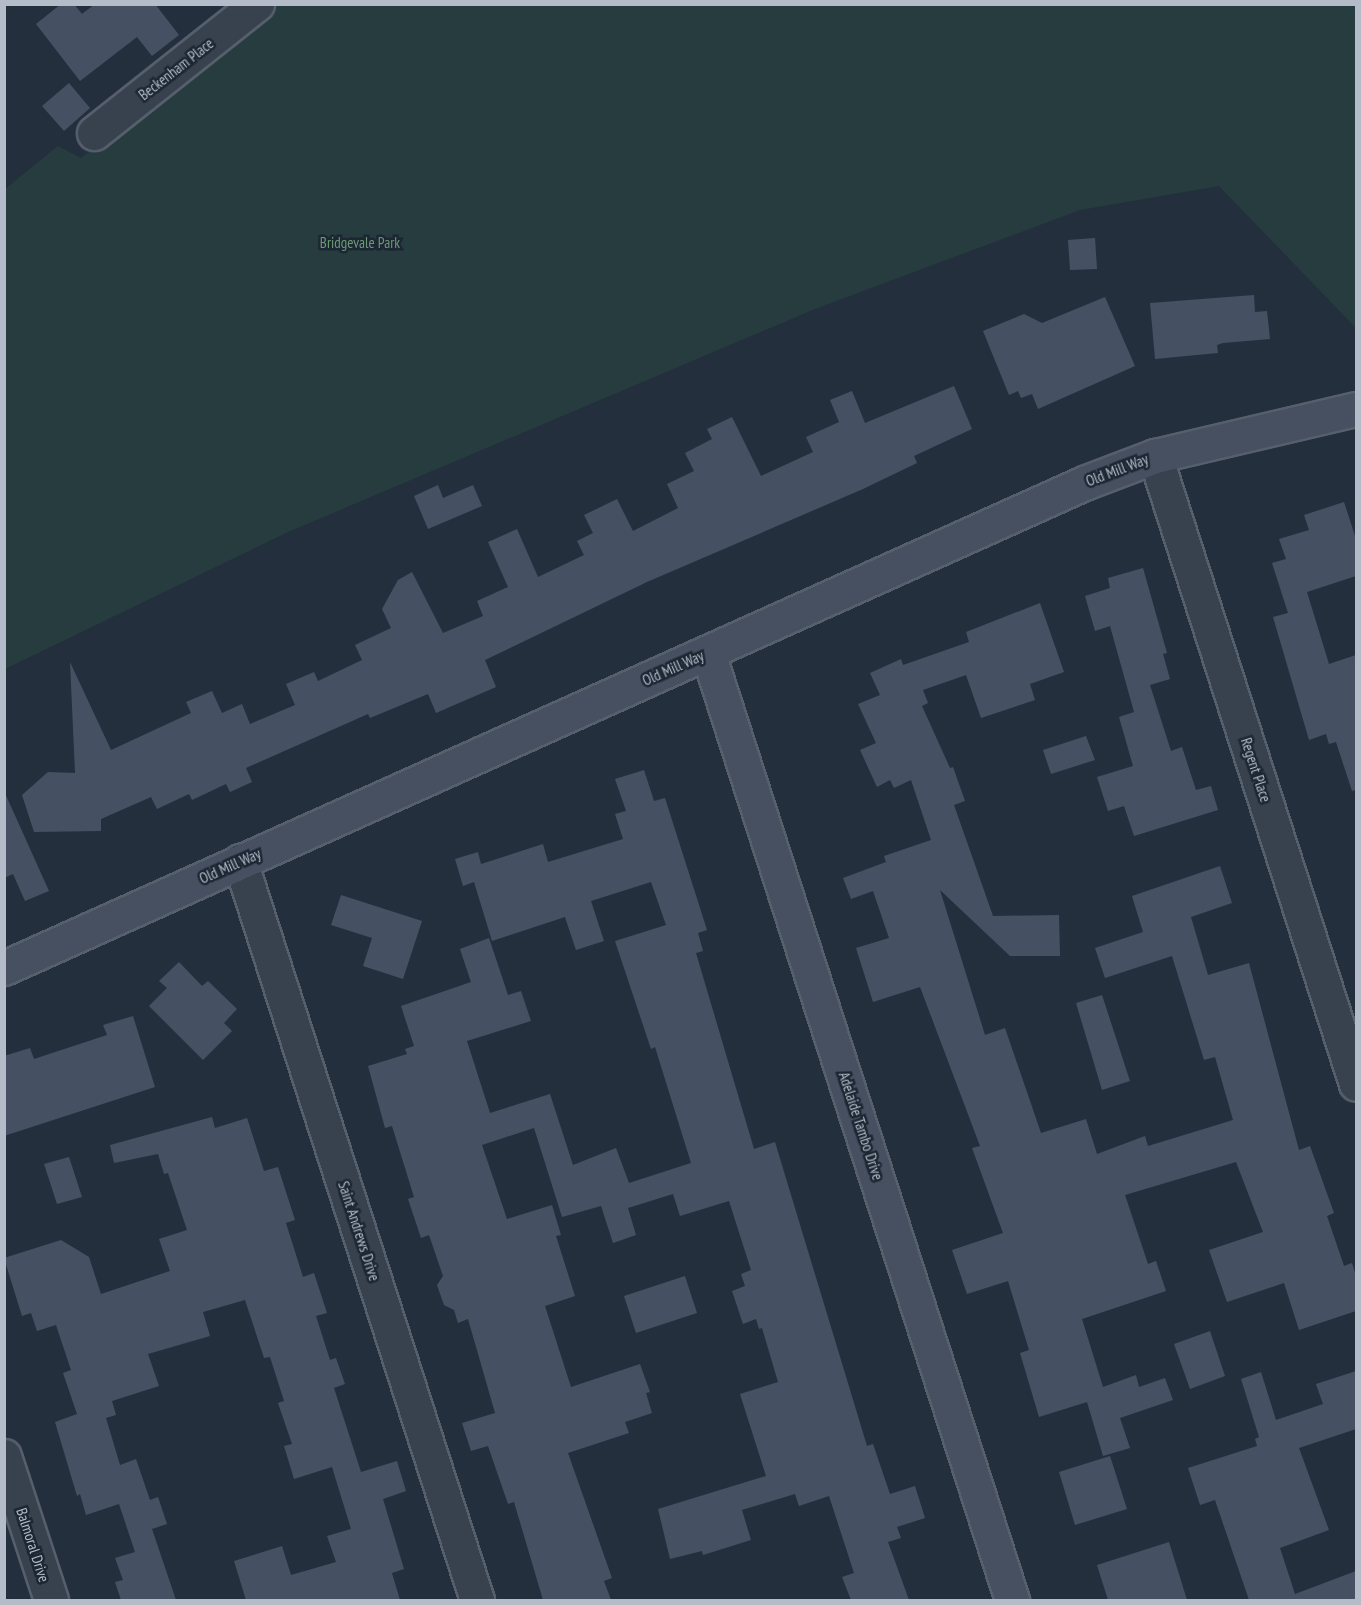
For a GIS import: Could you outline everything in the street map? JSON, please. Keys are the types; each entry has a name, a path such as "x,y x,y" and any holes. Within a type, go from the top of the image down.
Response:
{"street":[{"name":"Beckenham Place","path":"94,133 257,4"},
{"name":"Old Mill Way","path":"4,968 1084,483 1155,456 1356,408"},
{"name":"Regent Place","path":"1155,456 1356,1084"},
{"name":"Adelaide Tambo Drive","path":"708,653 1012,1600"},
{"name":"Saint Andrews Drive","path":"240,861 477,1600"},
{"name":"Balmoral Drive","path":"4,1456 51,1600"}],"green space":[{"name":"Bridgevale Park","path":"278,5 1356,5 1356,328 1219,186 1080,210 815,309 288,532 5,669 5,189 58,146 81,158"}],"building":[{"path":"61,4 74,4 82,14 95,4 155,4 179,35 152,56 137,37 80,81 36,24"},
{"path":"69,83 90,108 64,131 42,106"},
{"path":"1095,238 1097,269 1070,270 1068,240"},
{"path":"1254,295 1255,312 1267,311 1270,339 1223,343 1217,345 1218,353 1155,359 1150,303"},
{"path":"1105,297 1135,366 1038,409 1032,394 1021,398 1018,391 1009,395 983,331 1024,314 1042,323"},
{"path":"954,386 972,429 914,456 917,463 863,489 647,582 485,660 496,687 436,713 428,694 370,718 368,714 246,768 252,782 230,792 226,784 192,800 189,794 157,809 151,797 101,819 101,831 34,832 22,795 48,772 75,773 70,662 111,750 191,713 186,702 212,691 222,713 242,704 250,724 295,705 286,684 314,672 318,681 362,660 355,645 391,628 382,609 398,580 412,572 443,633 483,616 477,601 508,587 488,542 517,529 538,577 584,555 577,541 593,533 584,515 617,499 633,531 678,508 667,484 694,471 685,453 712,439 707,429 732,417 761,476 813,452 806,437 839,422 830,400 852,391 865,423"},
{"path":"438,485 443,498 473,485 482,506 428,529 414,496"},
{"path":"1344,502 1356,539 1356,576 1307,592 1329,664 1356,655 1356,790 1352,791 1336,742 1329,744 1326,734 1309,740 1273,617 1288,613 1272,563 1286,559 1279,539 1309,530 1304,515"},
{"path":"1143,568 1167,653 1163,654 1170,679 1150,685 1171,751 1182,747 1196,790 1211,786 1218,810 1134,836 1124,806 1108,811 1097,777 1133,766 1119,717 1134,712 1110,626 1095,631 1085,596 1110,588 1108,578"},
{"path":"1040,603 1064,672 1030,684 1035,700 981,718 966,675 923,690 928,703 922,706 950,768 953,767 965,801 954,805 993,916 1059,915 1060,956 1010,956 940,890 985,1035 1005,1028 1041,1133 1086,1119 1097,1154 1145,1136 1148,1146 1233,1120 1215,1057 1204,1060 1172,956 1105,978 1095,948 1143,932 1132,896 1220,866 1232,903 1191,917 1208,975 1249,963 1299,1150 1310,1146 1334,1213 1327,1216 1344,1266 1352,1263 1356,1276 1356,1311 1299,1330 1284,1283 1227,1302 1209,1250 1263,1232 1236,1162 1125,1195 1148,1264 1156,1261 1166,1291 1082,1319 1103,1387 1136,1375 1139,1387 1165,1378 1173,1400 1120,1418 1130,1448 1103,1456 1087,1402 1039,1417 1020,1353 1029,1350 1008,1281 967,1294 952,1250 1003,1233 972,1148 980,1146 920,987 873,1002 856,948 889,938 873,891 851,899 843,878 886,862 884,856 931,840 911,780 894,788 890,780 877,787 860,750 876,743 858,704 880,695 870,673 901,659 903,665 969,642 966,632"},
{"path":"1086,736 1095,760 1051,774 1043,750"},
{"path":"644,770 654,801 665,798 707,930 698,933 703,951 696,953 754,1149 775,1142 867,1446 873,1444 890,1494 915,1486 925,1518 897,1527 901,1538 888,1542 909,1600 851,1600 842,1577 854,1573 829,1496 799,1506 795,1494 742,1510 751,1540 703,1555 702,1551 670,1559 658,1509 766,1476 740,1394 778,1382 762,1328 759,1329 756,1319 743,1324 732,1291 745,1286 741,1274 751,1270 729,1201 680,1216 673,1194 628,1208 636,1235 613,1243 601,1206 562,1217 534,1128 482,1145 507,1219 552,1205 561,1235 556,1236 575,1296 545,1306 571,1387 640,1364 650,1392 646,1393 652,1413 625,1422 629,1433 568,1453 612,1578 604,1581 611,1600 543,1600 514,1502 508,1504 488,1446 471,1451 462,1423 495,1413 468,1319 458,1323 454,1310 444,1305 437,1285 443,1276 429,1235 421,1238 408,1199 414,1197 392,1126 385,1128 368,1066 407,1054 405,1049 414,1046 401,1006 471,982 460,949 489,938 508,995 521,991 531,1021 467,1041 490,1113 550,1094 573,1165 616,1148 629,1183 691,1163 655,1047 651,1049 615,941 666,925 651,882 591,901 604,941 576,950 565,917 492,941 474,882 463,886 455,859 478,852 481,864 543,844 548,862 623,839 615,814 626,811 615,779"},
{"path":"4,791 49,891 25,901 13,874 4,878"},
{"path":"341,895 422,921 403,979 363,966 372,938 331,925"},
{"path":"179,962 202,986 208,981 237,1009 224,1023 232,1031 203,1060 149,1006 167,988 159,981"},
{"path":"1102,995 1130,1081 1102,1090 1076,1003"},
{"path":"133,1016 155,1087 4,1136 4,1056 30,1048 34,1059 107,1035 103,1025"},
{"path":"212,1117 215,1128 247,1118 264,1171 278,1167 295,1220 286,1223 303,1277 314,1273 327,1313 316,1316 330,1360 336,1358 345,1384 334,1388 361,1472 397,1461 406,1491 383,1499 404,1569 392,1573 400,1600 246,1600 234,1561 282,1546 291,1575 336,1562 327,1536 351,1529 332,1467 294,1479 284,1446 292,1444 278,1403 284,1401 270,1357 264,1358 245,1300 203,1312 210,1336 148,1354 159,1386 112,1401 116,1415 106,1418 120,1465 136,1459 150,1500 158,1497 167,1524 152,1529 176,1600 121,1600 115,1582 123,1580 115,1558 135,1552 119,1504 86,1515 80,1494 77,1496 55,1422 77,1414 63,1373 71,1370 56,1325 37,1331 31,1313 22,1316 4,1258 61,1240 89,1257 101,1294 170,1271 159,1239 187,1230 168,1173 164,1174 158,1154 114,1163 110,1145"},
{"path":"69,1157 82,1197 57,1204 44,1164"},
{"path":"685,1276 697,1313 636,1333 624,1296"},
{"path":"1210,1331 1225,1376 1190,1389 1174,1344"},
{"path":"1356,1371 1356,1429 1299,1448 1329,1530 1280,1548 1295,1594 1356,1571 1356,1600 1249,1600 1215,1500 1200,1505 1188,1468 1257,1446 1255,1439 1259,1437 1241,1379 1261,1372 1276,1420 1323,1404 1316,1384"},
{"path":"1110,1456 1127,1509 1075,1525 1059,1472"},
{"path":"1169,1542 1187,1600 1108,1600 1097,1565"}]}
